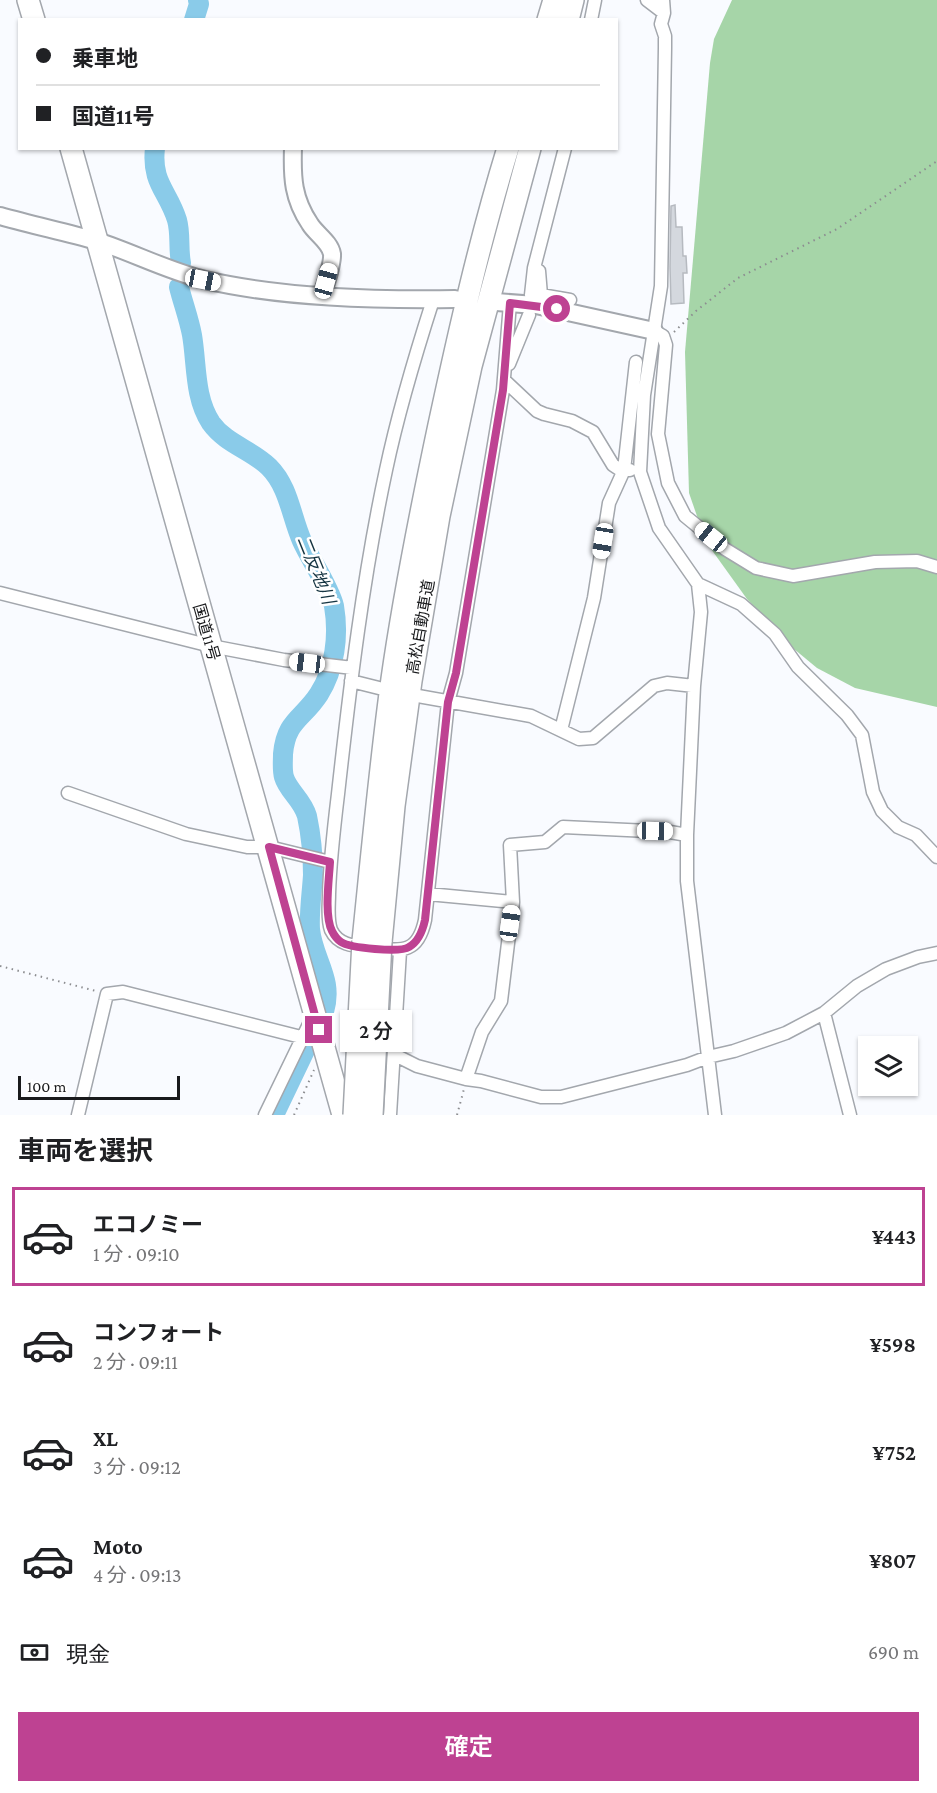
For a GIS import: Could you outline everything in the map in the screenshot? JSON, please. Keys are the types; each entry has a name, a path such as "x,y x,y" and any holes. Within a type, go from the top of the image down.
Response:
{"highway":[{"path":"28,0 33,18"},
{"path":"549,18 554,0"},
{"path":"568,18 573,0"},
{"name":"国道11号","path":"72,150 343,1115"},
{"name":"高松自動車道","path":"354,1115 382,945 376,804 392,678 420,514 456,349 489,210 507,150"},
{"name":"高松自動車道","path":"372,1115 382,945 394,806 411,681 439,516 471,366 529,150"}],"street":[{"path":"591,18 595,0"},
{"path":"647,0 664,6 661,24 665,36 665,48 661,286 658,312 660,335 644,394 640,472 660,528 698,584 701,612 694,686 687,881 715,1115"},
{"path":"293,150 294,193 310,225 328,245 332,254 322,295"},
{"path":"531,295 534,268 564,150"},
{"path":"0,216 98,242 203,280 240,287 322,295 455,299"},
{"path":"536,260 539,266 541,295 570,300"},
{"path":"433,300 408,380 386,471 365,582 352,674 330,862 328,913 332,930 340,941 349,946 382,945 409,948 421,934 425,920 448,702 456,673 504,377 503,302 579,313 660,335 666,345 658,434 668,483 685,516 725,549 756,568 793,576 875,562 917,561 937,567"},
{"path":"504,377 529,315"},
{"path":"561,730 594,598 609,503 624,470 636,362"},
{"path":"504,377 537,411 572,421 593,432 613,465 620,469 640,472"},
{"path":"698,584 741,604 776,634 798,667 848,715 862,735 873,792 882,811 898,827 916,835 937,857"},
{"path":"0,593 211,646 352,674 379,688"},
{"path":"418,696 531,716 579,739 593,738 654,686 667,683 694,686"},
{"path":"68,794 186,834 247,847 269,847 330,862"},
{"path":"466,1079 482,1032 501,1001 513,902 510,845 545,842 563,827 670,832 687,835"},
{"path":"428,894 513,902"},
{"path":"382,945 395,1056 390,1115"},
{"path":"395,1056 417,1066 466,1079 541,1097 561,1097 687,1065 786,1033 824,1012 857,986 886,969 918,957 937,953"},
{"path":"78,1115 107,994 123,992 301,1037"},
{"path":"824,1012 850,1115"},
{"path":"265,1115 314,1013"}],"path":[{"path":"660,335 696,311 738,278 837,229 937,161"},
{"path":"0,966 107,994"},
{"path":"294,1115 324,1048"},
{"path":"457,1115 466,1079"}],"green space":[{"path":"732,0 937,0 937,707 855,688 817,668 788,644 747,599 706,542 689,493 685,352 710,63 714,39"}],"building":[{"path":"675,205 676,227 682,227 683,256 686,256 687,273 683,273 684,303 671,304 671,206"}],"waterway":[{"name":"二反地川","path":"195,18 198,0"},
{"name":"二反地川","path":"155,150 155,170 177,220 181,263"},
{"name":"二反地川","path":"179,287 191,329 197,380 206,413 217,430 262,461 276,475 302,541 334,606 336,640 329,674 319,694 291,727 283,754 284,777 305,810 310,830 313,875 310,929 325,979 324,1012"},
{"name":"二反地川","path":"274,1115 310,1040"}],"route":[{"path":"319,1030 269,847 330,862 328,913 332,930 340,941 349,946 400,951 409,948 421,934 425,920 448,702 456,673 503,390 510,303 557,309"}]}
